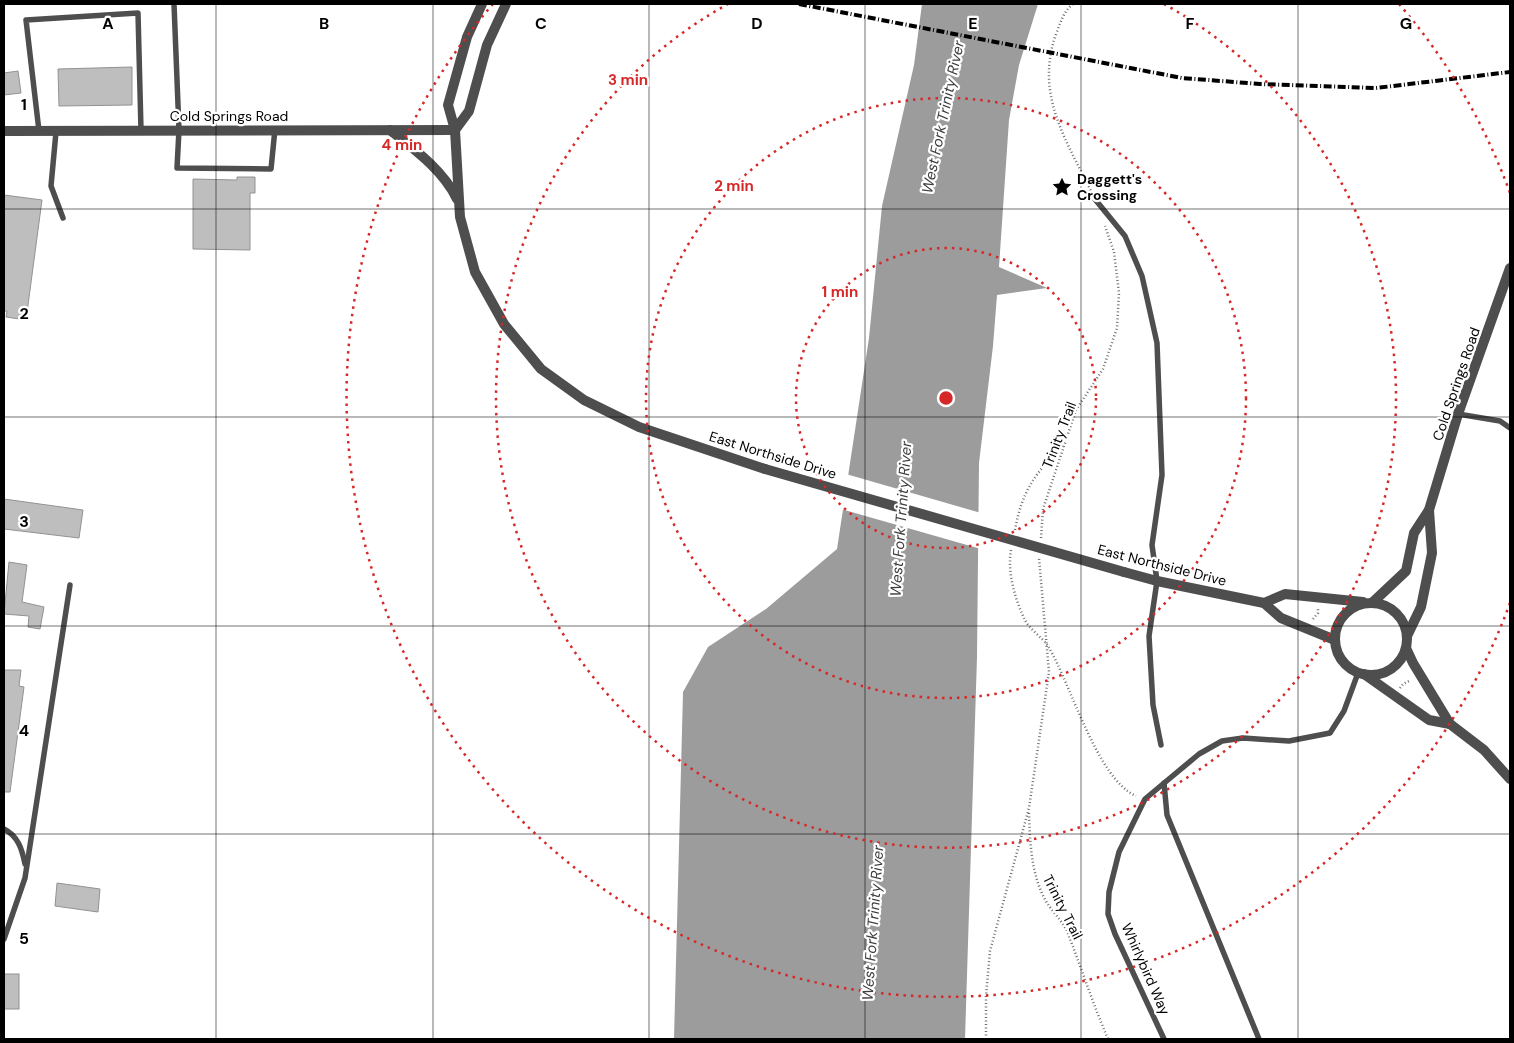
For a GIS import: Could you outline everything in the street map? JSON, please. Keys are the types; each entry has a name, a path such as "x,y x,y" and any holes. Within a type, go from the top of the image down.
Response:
{"street":[{"name":"East Northside Drive","path":"482,4 467,37 448,105 455,130 458,202 475,272 504,324 541,369 584,400 639,427 765,469 1124,572 1157,581 1264,603 1281,618 1335,640"},
{"path":"455,130 469,111 487,45 506,4"},
{"path":"390,130 416,150 439,173 452,190 458,202"},
{"name":"Cold Springs Road","path":"4,131 455,130"},
{"name":"Cold Springs Road","path":"1369,602 1406,571 1414,533 1430,510 1458,414 1510,268"},
{"name":"Cold Springs Road","path":"1407,636 1421,607 1432,554 1430,510"},
{"path":"1264,603 1285,594 1369,602 1389,607 1398,614 1404,624 1407,636 1406,648 1401,659 1393,668 1382,673 1361,673"},
{"path":"1369,602 1354,606 1345,613 1338,623 1335,640 1340,657 1348,667 1361,673 1429,720 1450,724"},
{"path":"1406,648 1412,663 1450,724 1484,750 1510,779"}],"lane":[{"path":"174,4 179,130 177,168 271,169 275,129"},
{"path":"39,131 26,20 138,13 141,130"},
{"path":"56,132 51,186 64,218"},
{"path":"1094,198 1125,236 1142,276 1157,344 1162,475 1152,546 1157,581 1149,636 1152,704 1161,745"},
{"path":"1458,414 1500,422 1510,428"},
{"path":"4,939 20,896 26,868 70,585"},
{"name":"Whirlybird Way","path":"1164,1039 1115,934 1108,914 1109,892 1119,852 1145,799 1199,754 1222,741 1243,738 1289,741 1330,733 1344,711 1361,673"},
{"path":"1164,783 1167,815 1259,1039"},
{"path":"4,829 12,833 20,845 26,868"}],"path":[{"path":"1072,4 1064,11 1052,48 1048,82 1054,116 1094,198"},
{"name":"Trinity Trail","path":"1040,545 1043,509 1076,410 1104,369 1117,328 1119,293 1114,252 1103,220"},
{"path":"1014,531 1019,505 1026,490 1040,468 1064,445"},
{"path":"1012,548 1008,565 1025,621 1047,646 1104,762 1125,791 1145,799"},
{"name":"Trinity Trail","path":"986,1039 990,951 1029,808 1049,672 1039,554"},
{"path":"1314,619 1318,614 1318,605"},
{"path":"1400,689 1403,684 1412,680"},
{"name":"Trinity Trail","path":"1029,808 1030,843 1035,875 1046,902 1066,929 1093,1005 1108,1039"}],"water":[{"name":"West Fork Trinity River","path":"922,4 1038,4 1019,65 1009,120 999,267 1047,288 997,295 979,463 977,657 965,1039 674,1039 683,692 708,647 766,609 837,549 869,338 882,206 914,65"}],"pier":[{"path":"846,474 981,513 981,549 841,509"}],"building":[{"path":"132,67 132,105 59,106 58,69"},
{"path":"18,71 21,93 4,95 4,73"},
{"path":"237,177 255,177 255,193 250,193 250,250 193,249 193,179 237,180"},
{"path":"4,195 42,200 26,320 6,317 7,311 4,311"},
{"path":"4,499 83,510 79,538 4,529"},
{"path":"9,562 27,565 22,602 44,607 40,629 28,627 29,616 4,614"},
{"path":"4,670 21,670 19,686 24,687 10,792 4,792"},
{"path":"57,883 100,889 98,912 55,906"},
{"path":"4,974 19,974 19,1009 4,1009"}],"railway":[{"path":"799,4 1182,78 1260,84 1376,88 1510,72"}],"place":[{"name":"Daggett's Crossing","path":"1062,187"}]}
